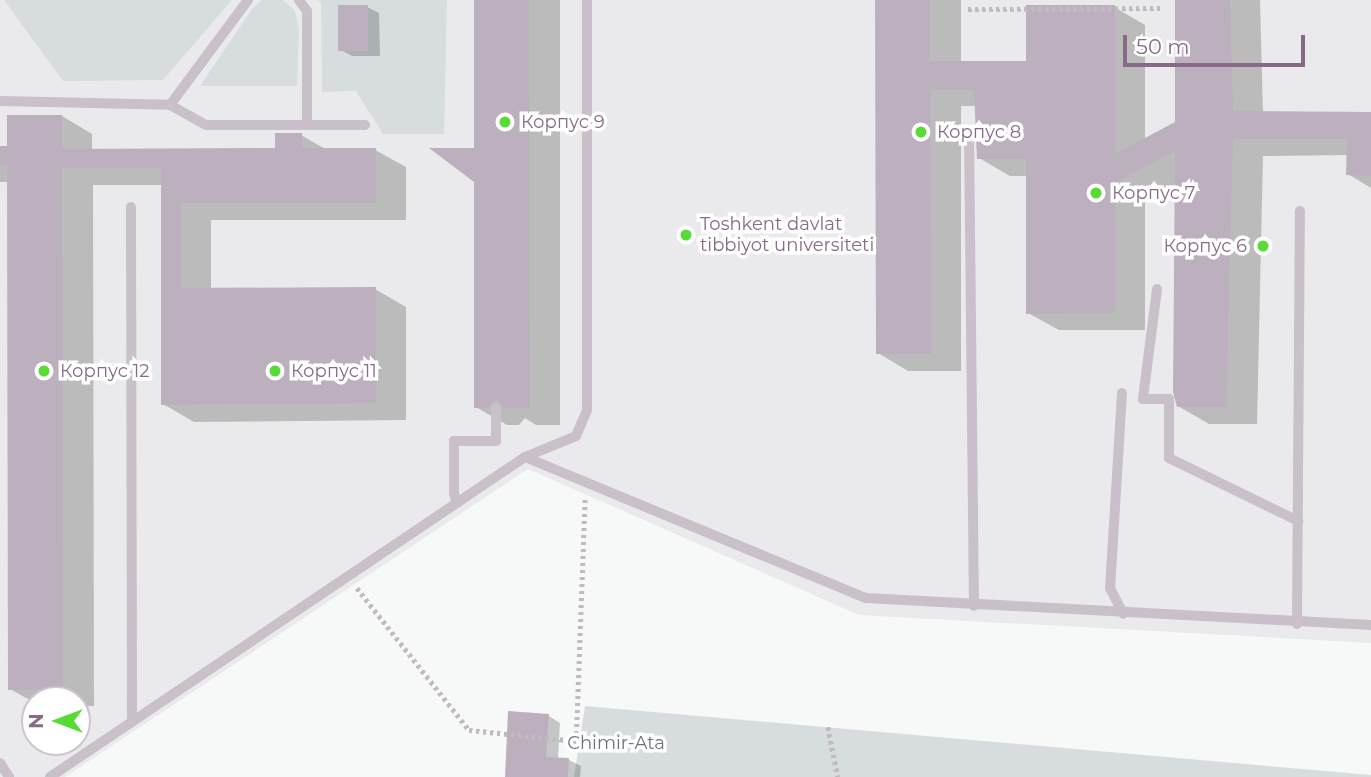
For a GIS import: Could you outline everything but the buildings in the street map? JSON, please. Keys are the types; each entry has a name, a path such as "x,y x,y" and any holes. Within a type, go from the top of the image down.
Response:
{"lane":[{"path":"170,105 248,0"},
{"path":"299,0 307,11 307,125"},
{"path":"50,777 525,457 576,436 587,410 587,0"},
{"path":"0,101 170,105 206,125 365,125"},
{"path":"969,132 974,606"},
{"path":"131,207 132,722"},
{"path":"1297,624 1300,211"},
{"path":"1157,289 1143,399 1169,399 1169,457 1298,521"},
{"path":"1122,393 1110,588 1123,614"},
{"path":"457,503 454,493 454,441 496,441 496,408"},
{"path":"525,457 866,598 1297,624 1371,625"},
{"path":"0,763 9,777"}],"path":[{"path":"968,9 1160,8"},
{"path":"348,576 469,730 576,741 586,482"},
{"path":"828,727 838,777"}],"shaded area":[{"name":"Toshkent davlat tibbiyot universiteti","path":"0,0 1371,0 1371,643 859,615 528,469 65,777 0,777"}],"green space":[{"path":"4,0 232,0 163,80 63,81"},
{"path":"262,0 283,0 295,11 299,30 297,86 200,86 252,9"},
{"path":"318,0 447,0 444,134 383,134 356,91 322,92 321,4"},
{"name":"Chimir-Ata","path":"585,706 1371,775 1371,777 574,777"}],"place":[{"name":"Корпус 9","path":"505,122"},
{"name":"Корпус 8","path":"921,132"},
{"name":"Корпус 7","path":"1096,193"},
{"name":"Toshkent davlat tibbiyot universiteti","path":"686,235"},
{"name":"Корпус 6","path":"1263,246"},
{"name":"Корпус 12","path":"44,371"},
{"name":"Корпус 11","path":"275,371"}]}
